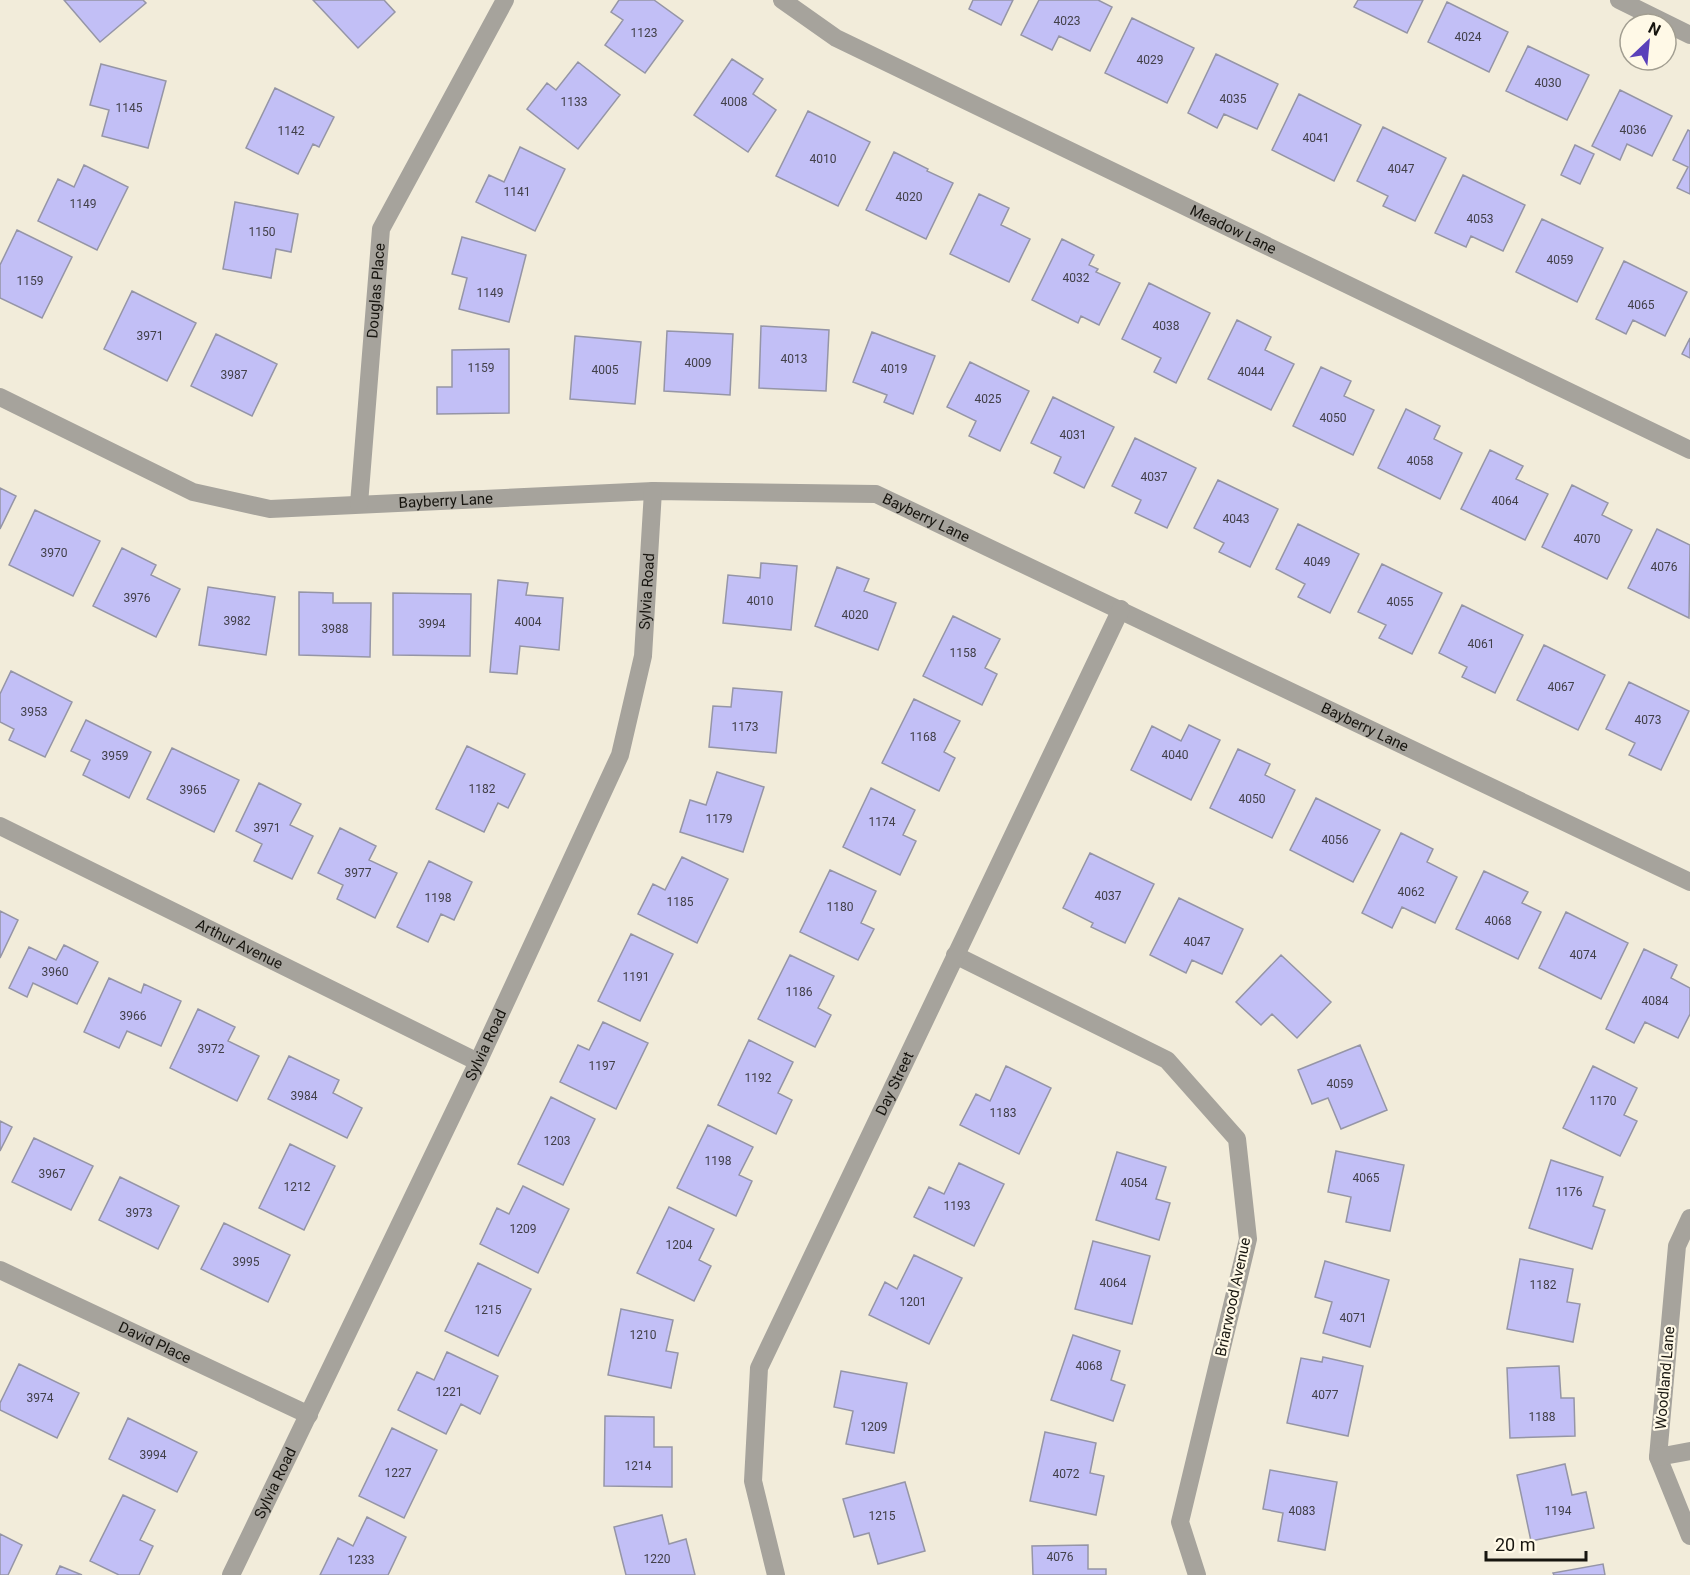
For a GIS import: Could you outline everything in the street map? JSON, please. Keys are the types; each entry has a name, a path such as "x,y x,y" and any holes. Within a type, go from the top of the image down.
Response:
{"street":[{"name":"Douglas Place","path":"359,504 381,229 505,0"},
{"name":"Meadow Lane","path":"782,0 836,38 1690,450"},
{"path":"1619,0 1690,35"},
{"name":"Bayberry Lane","path":"0,397 193,492 270,509 653,491 876,494 1690,882"},
{"name":"Sylvia Road","path":"231,1575 477,1062 620,755 643,656 653,491"},
{"name":"Day Street","path":"776,1575 753,1481 759,1368 1121,609"},
{"name":"Arthur Avenue","path":"0,826 477,1062"},
{"name":"Briarwood Avenue","path":"955,955 1167,1060 1237,1138 1248,1239 1180,1522 1197,1575"},
{"name":"Woodland Lane","path":"1690,1218 1677,1246 1658,1456 1690,1536"},
{"name":"David Place","path":"0,1270 309,1415"},
{"path":"1658,1456 1690,1451"}],"building":[{"path":"64,0 143,0 146,3 100,42"},
{"path":"313,0 384,0 395,12 358,48"},
{"path":"619,0 654,0 683,21 645,73 605,45 623,20 611,12"},
{"path":"973,0 1013,0 1001,25 969,9"},
{"path":"1039,0 1098,0 1112,7 1090,51 1059,36 1052,50 1021,35"},
{"path":"1358,0 1423,0 1407,33 1354,7"},
{"path":"1447,2 1508,32 1489,72 1428,42"},
{"path":"1132,18 1194,48 1167,103 1105,73"},
{"path":"1528,46 1589,75 1567,120 1506,91"},
{"path":"1216,54 1278,84 1257,129 1224,114 1217,128 1188,113"},
{"path":"732,59 763,79 753,94 776,110 748,152 694,115"},
{"path":"578,62 620,95 578,149 527,109 547,83 556,90"},
{"path":"101,64 166,81 148,148 102,136 109,110 90,105"},
{"path":"275,88 334,117 319,147 313,144 298,174 246,148"},
{"path":"1620,90 1672,116 1652,156 1627,144 1620,160 1592,146"},
{"path":"1299,94 1361,125 1334,181 1272,150"},
{"path":"808,111 870,142 838,206 776,176"},
{"path":"1383,127 1446,158 1415,221 1383,206 1388,196 1357,181"},
{"path":"1688,130 1690,131 1690,194 1677,188 1688,167 1673,160"},
{"path":"1575,145 1594,154 1580,184 1561,175"},
{"path":"520,147 565,169 535,231 476,202 489,175 504,182"},
{"path":"894,152 953,183 926,239 866,210"},
{"path":"84,165 128,187 97,250 38,221 58,179 74,187"},
{"path":"1463,175 1525,205 1503,251 1471,236 1466,247 1435,233"},
{"path":"979,194 1009,208 1001,225 1030,239 1009,282 950,254"},
{"path":"235,202 298,214 291,252 276,249 271,278 223,269"},
{"path":"1542,219 1603,248 1577,302 1516,272"},
{"path":"17,230 72,257 42,318 0,298 0,265"},
{"path":"462,237 526,255 509,322 459,309 467,278 452,274"},
{"path":"1062,239 1094,255 1089,265 1098,269 1096,272 1120,283 1099,325 1081,316 1078,323 1032,300"},
{"path":"1624,261 1687,292 1665,336 1633,320 1626,334 1596,319"},
{"path":"1149,283 1210,313 1176,383 1154,372 1161,358 1122,339"},
{"path":"132,291 196,323 167,381 104,349"},
{"path":"1237,320 1271,337 1265,350 1294,364 1271,410 1208,379"},
{"path":"761,326 829,330 826,391 759,388"},
{"path":"667,331 733,334 730,395 664,391"},
{"path":"872,332 935,356 913,414 884,402 887,395 853,382"},
{"path":"216,334 277,364 252,416 191,386"},
{"path":"575,336 641,342 635,404 570,399"},
{"path":"1690,338 1690,358 1682,354"},
{"path":"509,349 509,413 437,414 437,387 452,387 452,350"},
{"path":"970,362 1029,391 1000,451 969,436 976,421 947,407"},
{"path":"1321,367 1351,381 1344,396 1374,410 1353,455 1293,426"},
{"path":"1053,397 1114,427 1084,488 1054,473 1061,457 1031,443"},
{"path":"1406,409 1440,426 1434,439 1462,453 1440,499 1378,468"},
{"path":"1135,438 1196,468 1167,528 1135,513 1141,500 1112,486"},
{"path":"1490,450 1523,466 1516,479 1548,494 1525,540 1461,509"},
{"path":"1218,480 1278,509 1250,567 1219,552 1224,543 1194,528"},
{"path":"1572,485 1608,503 1602,515 1632,530 1607,579 1542,547"},
{"path":"0,488 16,496 0,529"},
{"path":"35,510 100,541 73,596 9,565"},
{"path":"1298,524 1359,554 1330,613 1298,597 1305,584 1276,569"},
{"path":"1657,529 1690,545 1689,618 1628,588"},
{"path":"122,548 156,565 151,575 180,589 156,637 93,606"},
{"path":"761,563 797,566 791,630 723,623 728,575 760,578"},
{"path":"1382,564 1442,593 1412,654 1379,638 1386,625 1358,612"},
{"path":"837,567 869,579 864,591 896,603 878,650 815,626"},
{"path":"498,580 528,583 526,595 563,598 559,650 520,646 517,674 490,672"},
{"path":"208,587 275,597 266,655 199,645"},
{"path":"299,592 333,593 333,603 371,603 370,657 299,655"},
{"path":"393,593 471,594 470,656 393,655"},
{"path":"1462,605 1523,635 1495,693 1462,677 1467,667 1439,653"},
{"path":"953,616 1000,639 985,668 997,674 982,705 923,676"},
{"path":"1544,645 1605,675 1578,730 1517,700"},
{"path":"11,671 72,702 45,757 9,740 14,729 0,722 0,694"},
{"path":"1629,682 1689,711 1661,770 1629,755 1635,743 1606,729"},
{"path":"733,688 782,692 776,753 709,747 713,706 731,707"},
{"path":"914,699 960,721 944,752 955,758 939,791 882,763"},
{"path":"86,720 151,752 129,798 83,775 90,760 71,751"},
{"path":"1189,725 1220,740 1191,800 1131,770 1152,726 1181,741"},
{"path":"467,746 525,774 508,808 498,803 484,832 436,809"},
{"path":"172,748 239,780 214,832 147,799"},
{"path":"1238,749 1270,764 1265,775 1295,790 1272,838 1210,808"},
{"path":"717,772 764,787 743,852 680,832 690,800 706,805"},
{"path":"259,783 301,804 290,825 313,836 292,879 254,861 262,844 236,831"},
{"path":"871,788 915,810 903,835 916,841 900,875 843,847"},
{"path":"1316,798 1380,830 1353,882 1290,850"},
{"path":"340,828 376,846 369,860 397,873 375,918 337,899 343,885 318,873"},
{"path":"1401,833 1433,849 1427,862 1457,877 1435,923 1402,907 1392,928 1362,913"},
{"path":"1090,853 1154,884 1125,943 1091,927 1093,923 1063,908"},
{"path":"682,857 728,879 697,943 638,914 653,884 665,890"},
{"path":"429,861 472,882 454,920 441,914 428,942 397,927"},
{"path":"830,870 876,891 861,923 874,929 858,960 800,932"},
{"path":"1484,871 1528,892 1522,903 1541,912 1518,959 1456,929"},
{"path":"1179,898 1243,929 1222,974 1192,960 1186,973 1150,955"},
{"path":"0,911 18,920 0,958"},
{"path":"1566,912 1628,943 1601,999 1539,968"},
{"path":"631,934 673,954 640,1021 598,1001"},
{"path":"64,945 98,962 77,1004 33,983 27,997 9,988 29,947 56,960"},
{"path":"1644,949 1677,965 1671,978 1690,988 1690,1014 1678,1038 1645,1022 1634,1043 1606,1029"},
{"path":"790,955 834,976 818,1008 831,1015 815,1047 758,1019"},
{"path":"1281,955 1331,1002 1297,1038 1272,1014 1261,1025 1236,1002"},
{"path":"109,978 141,993 144,984 181,1001 161,1046 127,1031 119,1048 84,1032"},
{"path":"198,1009 235,1027 228,1041 259,1056 237,1101 170,1068"},
{"path":"603,1022 648,1043 616,1109 560,1082 578,1045 589,1050"},
{"path":"749,1040 793,1062 778,1093 792,1100 776,1134 718,1105"},
{"path":"1360,1045 1387,1110 1341,1129 1328,1098 1312,1104 1298,1070"},
{"path":"289,1056 339,1080 333,1093 362,1108 347,1138 268,1099"},
{"path":"1006,1066 1051,1088 1019,1154 960,1125 976,1094 990,1101"},
{"path":"1593,1066 1637,1088 1624,1115 1637,1121 1620,1156 1563,1128"},
{"path":"551,1097 595,1119 563,1185 518,1164"},
{"path":"0,1121 12,1127 0,1151"},
{"path":"708,1125 753,1147 739,1175 752,1181 736,1216 677,1188"},
{"path":"34,1138 93,1166 71,1210 12,1182"},
{"path":"290,1144 335,1166 304,1230 259,1208"},
{"path":"1336,1151 1404,1165 1390,1231 1346,1222 1351,1197 1328,1192"},
{"path":"1117,1152 1166,1167 1156,1199 1170,1203 1159,1240 1096,1220"},
{"path":"1551,1160 1603,1177 1593,1206 1605,1210 1592,1249 1529,1228"},
{"path":"959,1163 1004,1184 974,1246 914,1217 929,1187 944,1194"},
{"path":"120,1177 179,1206 158,1249 99,1220"},
{"path":"523,1186 569,1209 538,1273 480,1244 497,1208 509,1214"},
{"path":"669,1207 714,1229 699,1260 711,1266 694,1301 637,1273"},
{"path":"224,1223 290,1255 268,1302 201,1269"},
{"path":"1093,1241 1150,1256 1132,1324 1075,1309"},
{"path":"914,1255 962,1278 929,1344 869,1315 885,1282 897,1289"},
{"path":"1520,1259 1573,1269 1567,1302 1580,1304 1573,1342 1507,1329"},
{"path":"1325,1261 1389,1280 1370,1347 1323,1333 1332,1302 1315,1297"},
{"path":"478,1263 531,1289 498,1356 445,1331"},
{"path":"621,1309 673,1320 666,1351 678,1353 671,1388 608,1375"},
{"path":"1073,1335 1120,1351 1111,1380 1125,1385 1113,1421 1051,1400"},
{"path":"447,1352 498,1376 480,1414 461,1404 446,1434 398,1410 417,1372 434,1380"},
{"path":"1323,1357 1363,1366 1348,1436 1287,1423 1301,1358 1322,1362"},
{"path":"19,1364 79,1393 57,1438 0,1410 0,1403"},
{"path":"1559,1366 1561,1398 1574,1398 1575,1436 1510,1438 1507,1368"},
{"path":"841,1371 907,1383 894,1453 846,1444 853,1411 834,1407"},
{"path":"605,1416 654,1417 654,1447 672,1447 672,1487 604,1486"},
{"path":"128,1418 197,1452 177,1492 109,1459"},
{"path":"392,1428 437,1450 404,1518 359,1496"},
{"path":"1045,1432 1096,1443 1090,1473 1104,1476 1096,1515 1030,1501"},
{"path":"1565,1464 1572,1495 1586,1492 1594,1528 1531,1541 1517,1475"},
{"path":"1270,1470 1337,1482 1325,1550 1278,1541 1283,1513 1263,1509"},
{"path":"905,1482 925,1551 878,1564 869,1533 854,1537 843,1499"},
{"path":"123,1495 155,1510 140,1540 153,1546 139,1575 119,1575 90,1561"},
{"path":"662,1515 669,1544 686,1539 695,1575 626,1575 614,1527"},
{"path":"367,1517 406,1537 388,1575 320,1575 338,1538 353,1546"},
{"path":"0,1534 22,1545 8,1575 0,1575"},
{"path":"1088,1545 1088,1569 1106,1569 1106,1575 1033,1575 1032,1546"},
{"path":"1603,1564 1605,1575 1554,1575 1553,1573"},
{"path":"60,1566 82,1575 56,1575"}]}
